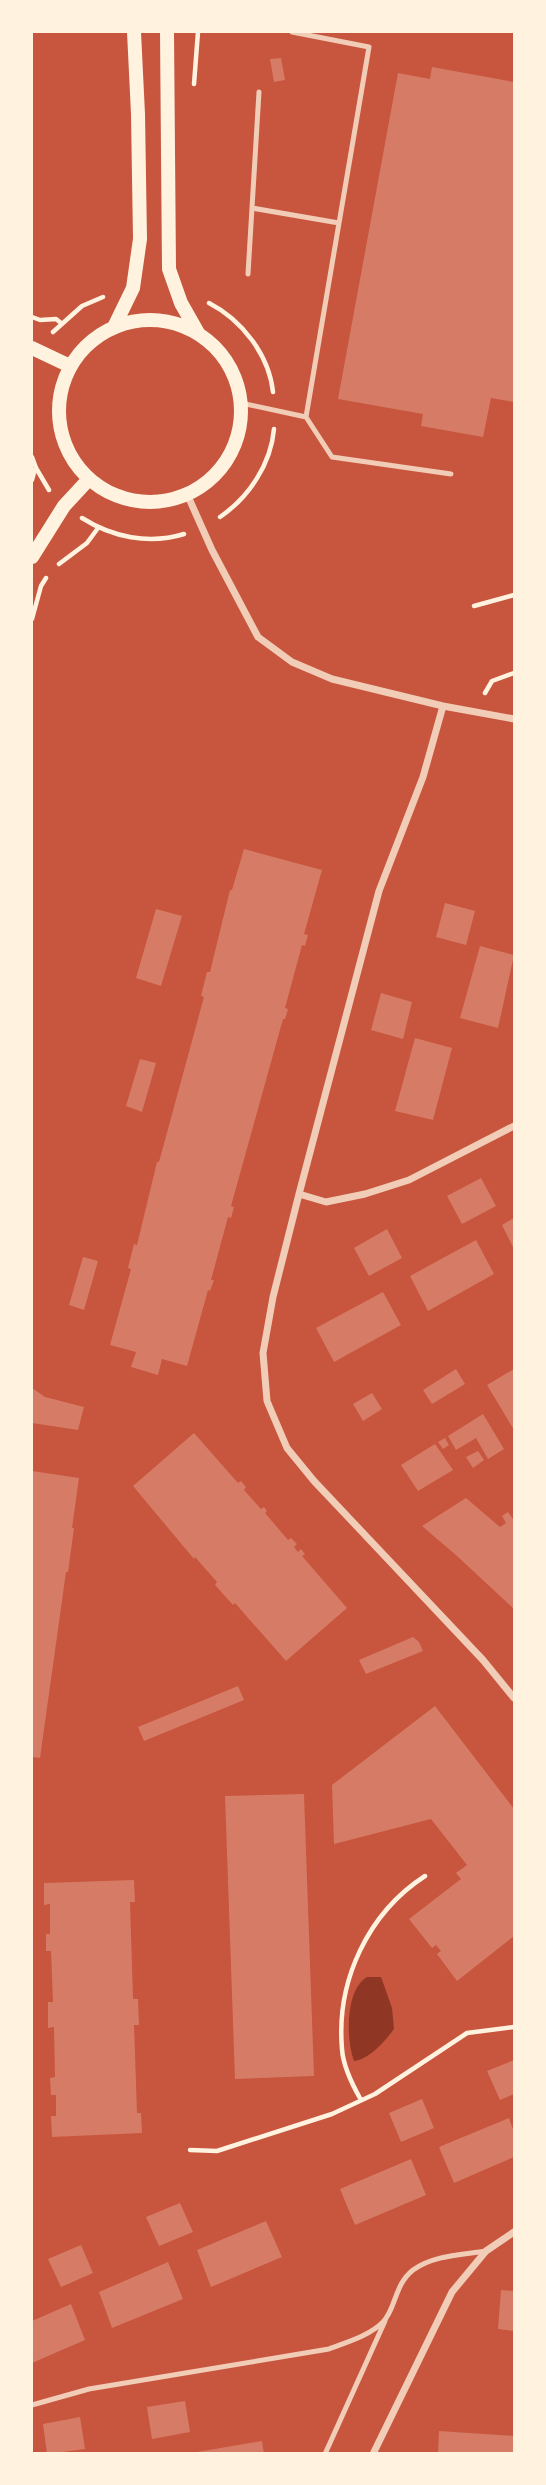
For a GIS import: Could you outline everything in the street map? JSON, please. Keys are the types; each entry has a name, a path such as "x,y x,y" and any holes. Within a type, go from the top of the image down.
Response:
{"main road":[{"path":"114,327 133,288 140,239 134,32"},
{"path":"167,32 169,269 181,303 198,333"},
{"path":"156,320 178,324 198,333 220,352 234,376 241,403 239,431 229,457 211,479 187,494 162,502 136,501 111,493 89,479 70,455 60,426 60,395 70,366 97,337 114,327 135,321 156,320"},
{"path":"32,348 70,366"},
{"path":"32,557 64,506 89,479"}],"street":[{"path":"187,494 258,637 292,662 332,679 443,706 514,719"},
{"path":"443,706 423,777 379,891 273,1297 263,1353 267,1401 286,1448 483,1660 514,1698"},
{"path":"299,1194 326,1202 365,1194 409,1180 514,1126"},
{"path":"373,2454 452,2292 486,2251 514,2232"}],"lane":[{"path":"292,32 369,47 306,417 332,457 451,474"},
{"path":"248,274 259,92"},
{"path":"252,208 339,223"},
{"path":"241,403 306,417"},
{"path":"326,2454 398,2287 412,2271 438,2258 486,2251"},
{"path":"32,2405 89,2389 329,2348 361,2337 384,2321"}],"path":[{"path":"32,317 40,320 55,319 61,323"},
{"path":"32,457 48,488 64,506 98,528 124,536 150,539 177,536 202,527 223,515 242,499"},
{"path":"32,480 36,468"},
{"path":"58,565 87,543 98,528"},
{"path":"32,619 41,586 48,575"},
{"path":"474,606 514,595"},
{"path":"481,713 484,695 492,681 514,673"},
{"path":"361,2100 342,2052 342,2019 350,1975 366,1936 388,1906 425,1876"},
{"path":"190,2150 217,2151 332,2114 384,2088 467,2033 514,2027"}],"shaded area":[{"path":"367,1977 381,1977 392,2008 394,2029 371,2053 354,2061 349,2028 351,2003 360,1983"}],"building":[{"path":"281,58 285,80 274,82 270,59"},
{"path":"432,67 514,82 514,402 491,398 483,437 421,426 423,414 338,399 398,73 430,79"},
{"path":"244,849 322,870 304,934 308,935 305,946 302,945 285,1008 288,1009 231,1206 234,1207 231,1218 228,1217 211,1280 214,1280 210,1291 208,1290 187,1366 162,1359 158,1375 131,1367 136,1352 110,1345 131,1269 128,1268 134,1244 137,1245 157,1162 204,997 201,996 207,972 210,972 230,890"},
{"path":"445,903 475,911 466,945 436,937"},
{"path":"156,909 182,916 161,986 136,978"},
{"path":"480,946 514,955 498,1028 460,1018"},
{"path":"381,993 412,1002 403,1039 371,1030"},
{"path":"415,1038 452,1048 433,1120 395,1111"},
{"path":"140,1059 156,1063 142,1112 126,1106"},
{"path":"481,1178 496,1206 462,1224 447,1196"},
{"path":"514,1218 514,1249 502,1225"},
{"path":"387,1229 402,1258 369,1276 354,1248"},
{"path":"476,1240 494,1274 428,1311 410,1276"},
{"path":"83,1257 98,1261 84,1310 69,1305"},
{"path":"383,1292 401,1325 334,1362 316,1328"},
{"path":"456,1369 465,1384 432,1404 423,1390"},
{"path":"514,1369 514,1430 487,1385"},
{"path":"32,1388 45,1397 84,1407 78,1430 32,1423"},
{"path":"372,1393 382,1409 363,1421 353,1404"},
{"path":"483,1414 504,1449 488,1459 476,1438 456,1450 448,1436"},
{"path":"194,1433 238,1483 241,1481 246,1487 244,1490 261,1509 264,1507 267,1511 265,1513 288,1540 291,1538 297,1544 294,1547 298,1552 301,1549 305,1554 302,1556 347,1608 286,1661 235,1603 233,1605 215,1585 217,1582 195,1557 194,1559 133,1486"},
{"path":"445,1438 449,1445 443,1449 438,1442"},
{"path":"435,1444 453,1470 418,1491 401,1465"},
{"path":"478,1451 484,1460 473,1468 466,1457"},
{"path":"32,1471 79,1478 40,1758 32,1757"},
{"path":"466,1498 500,1527 506,1523 502,1516 508,1512 513,1519 514,1517 514,1609 422,1526"},
{"path":"413,1637 423,1651 366,1674 359,1660"},
{"path":"238,1686 244,1700 144,1741 138,1727"},
{"path":"435,1706 514,1809 514,1936 457,1981 437,1954 441,1951 436,1945 432,1948 409,1919 461,1879 456,1873 467,1865 431,1819 334,1844 332,1785"},
{"path":"304,1794 314,2076 235,2079 225,1796"},
{"path":"134,1880 135,1902 130,1902 133,1999 138,1999 139,2025 134,2025 137,2113 141,2113 142,2133 52,2137 51,2116 56,2116 56,2095 51,2095 50,2078 55,2077 54,2027 48,2028 48,2002 53,2002 51,1951 46,1951 46,1934 50,1934 50,1904 44,1905 44,1883"},
{"path":"514,2060 514,2094 500,2100 487,2071"},
{"path":"422,2099 434,2128 401,2142 389,2113"},
{"path":"509,2118 514,2132 514,2157 454,2183 439,2147"},
{"path":"411,2159 426,2195 355,2225 340,2189"},
{"path":"180,2203 193,2232 159,2246 146,2217"},
{"path":"266,2221 282,2257 211,2287 197,2250"},
{"path":"81,2245 93,2273 61,2287 48,2259"},
{"path":"168,2262 183,2299 112,2328 99,2292"},
{"path":"501,2290 514,2291 514,2331 498,2329"},
{"path":"71,2304 85,2340 32,2363 32,2321"},
{"path":"185,2401 190,2432 152,2439 147,2407"},
{"path":"80,2417 85,2449 47,2454 43,2424"},
{"path":"439,2431 514,2436 514,2454 438,2454"},
{"path":"262,2441 264,2454 197,2454 197,2452"}]}
